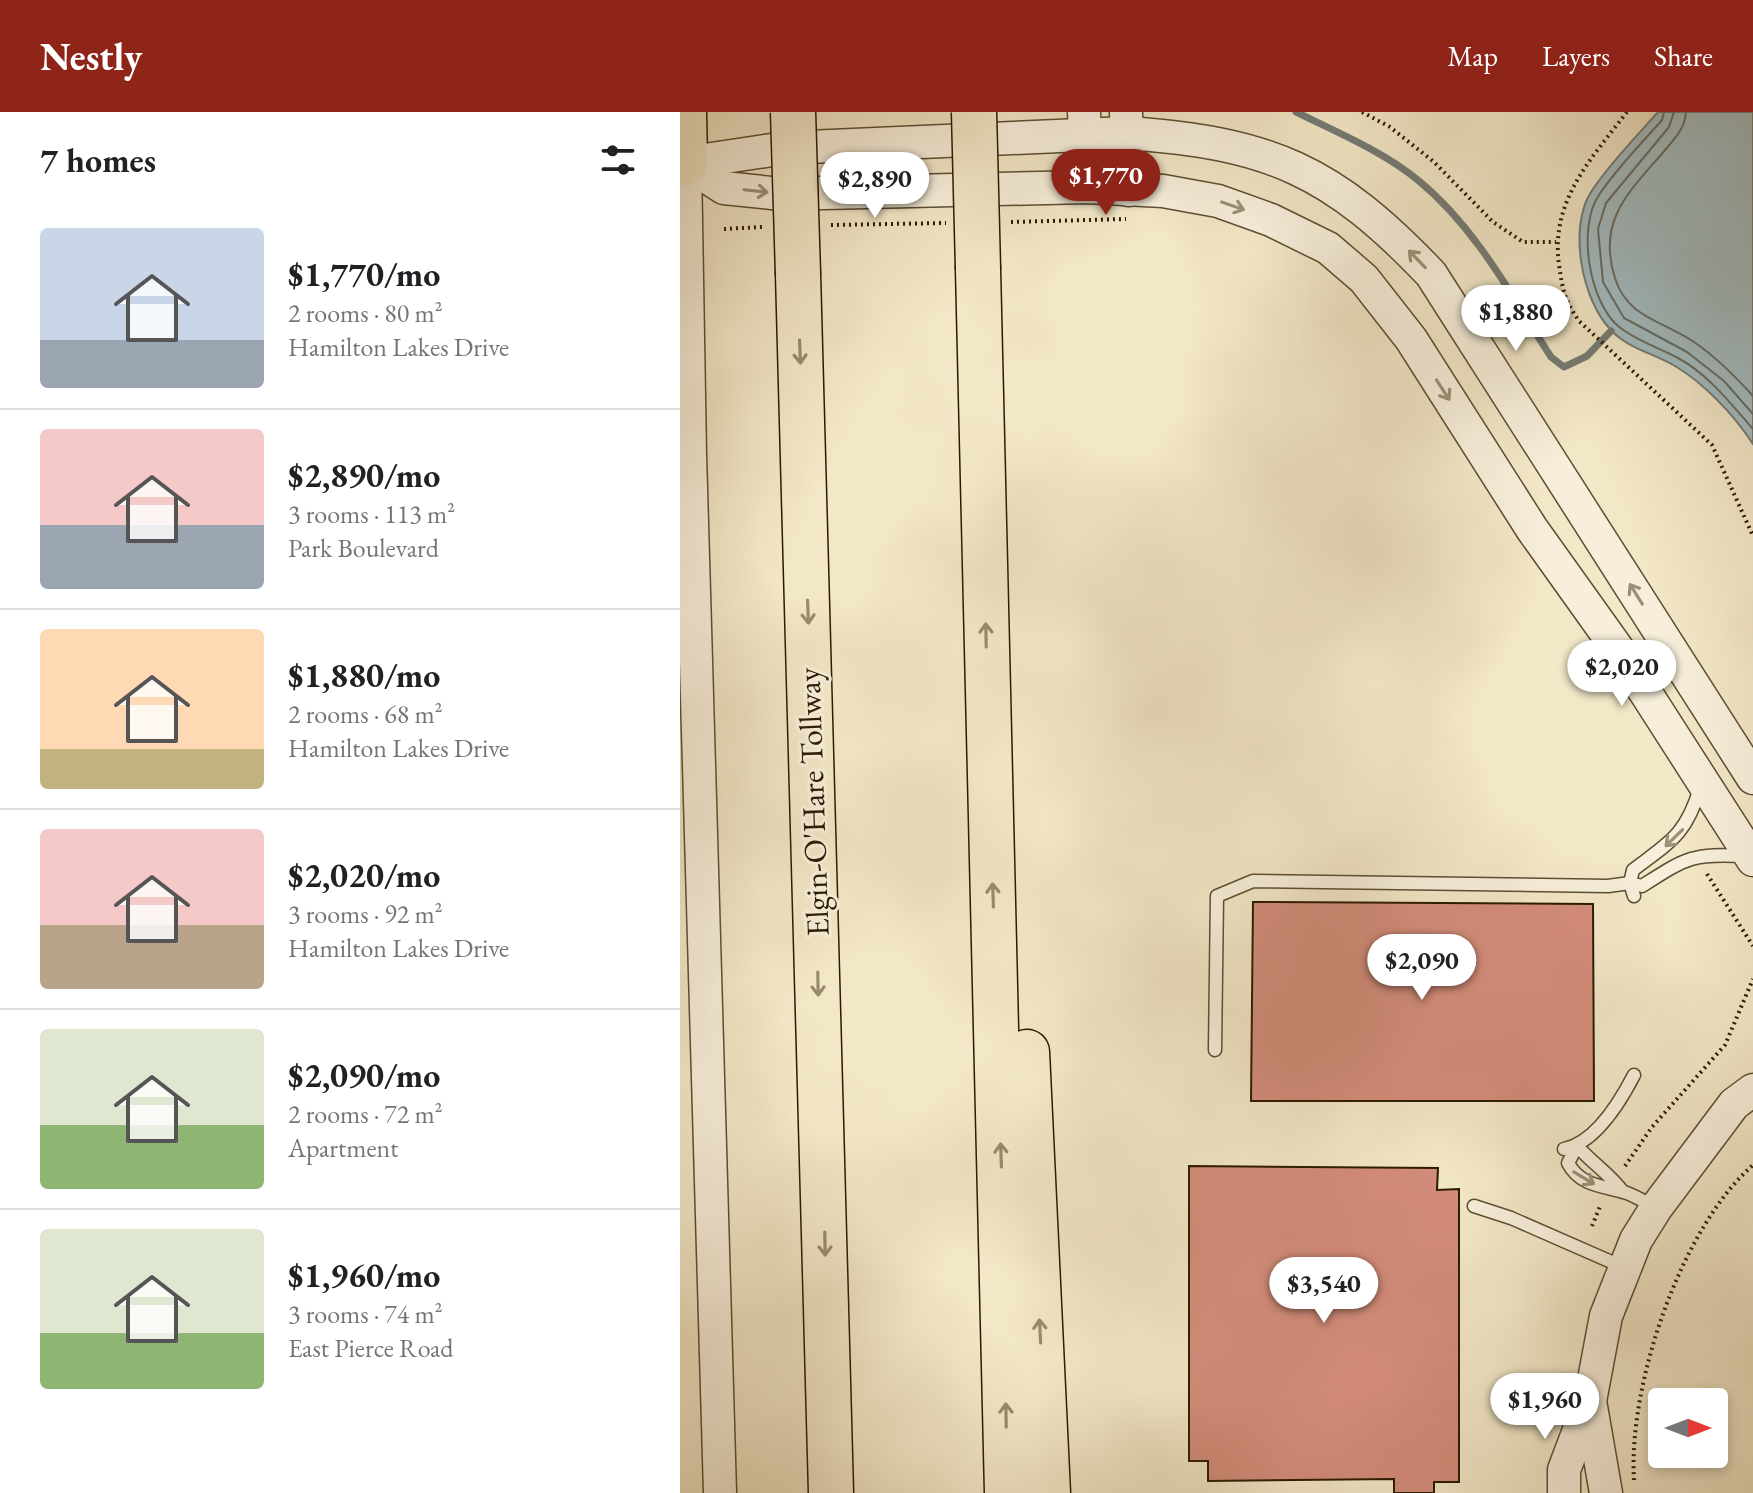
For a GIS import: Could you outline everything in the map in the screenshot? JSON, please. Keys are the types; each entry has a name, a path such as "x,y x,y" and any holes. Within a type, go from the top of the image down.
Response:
{"highway":[{"path":"684,112 685,163"},
{"name":"Elgin-O'Hare Tollway","path":"793,112 831,1493"},
{"path":"974,112 1007,1493"},
{"path":"989,747 1020,877 1048,1493"}],"street":[{"path":"685,163 785,148 1126,122 1262,153 1310,173 1351,198 1387,227 1431,274 1753,778"},
{"path":"1126,122 1129,190"},
{"path":"1084,123 1087,187"},
{"path":"685,163 724,188 781,194 1087,187 1163,191 1218,201 1271,220 1328,248 1364,279 1411,339 1532,529 1617,648 1752,859"},
{"path":"685,163 720,1493"},
{"path":"1564,1493 1564,1470 1590,1401 1606,1316 1636,1240 1656,1208 1734,1104 1753,1090"},
{"path":"1590,1401 1620,1488"}],"lane":[{"path":"1634,896 1630,883 1633,870 1669,845 1684,829 1702,781"},
{"path":"1215,1050 1217,896 1253,881 1608,886 1630,883 1642,886 1705,854 1752,859"},
{"path":"1634,1075 1624,1095 1570,1148 1568,1163 1572,1172 1616,1188 1656,1208"},
{"path":"1570,1148 1616,1188"},
{"path":"1474,1206 1511,1218 1625,1268"}],"path":[{"path":"1362,112 1390,127 1434,162 1493,222 1523,242 1556,242"},
{"path":"1627,112 1569,191 1556,242 1563,298 1579,321 1616,358 1638,373 1712,445 1753,536"},
{"path":"1696,857 1753,946"},
{"path":"1592,1226 1652,1127 1725,1045 1753,979"},
{"path":"1620,1488 1664,1309 1712,1211 1753,1165"}],"water":[{"path":"1658,112 1753,112 1753,444 1728,411 1697,382 1675,366 1625,342 1611,330 1592,301 1586,283 1580,244 1584,207 1606,171"}],"building":[{"path":"1253,902 1593,904 1594,1101 1251,1101"},
{"path":"1189,1166 1438,1168 1437,1190 1459,1189 1459,1482 1434,1482 1434,1493 1394,1493 1394,1479 1208,1481 1208,1461 1189,1461"}],"waterway":[{"path":"1296,112 1391,161 1439,200 1476,241 1551,357 1564,367 1587,356 1611,331"}]}
